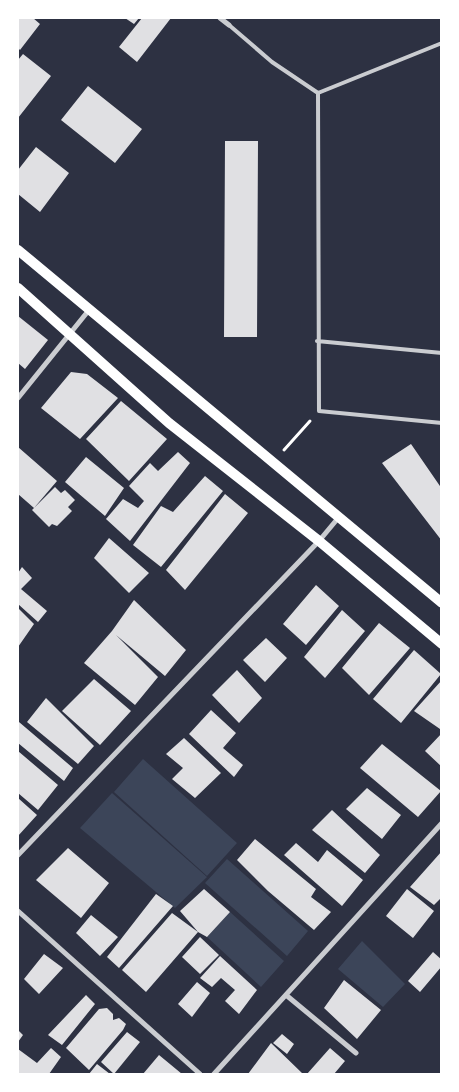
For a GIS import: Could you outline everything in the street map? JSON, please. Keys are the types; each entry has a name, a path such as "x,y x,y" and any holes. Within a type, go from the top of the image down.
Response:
{"main road":[{"path":"18,250 442,603"},
{"path":"18,288 169,423 319,541 442,644"}],"street":[{"path":"220,18 229,25"},
{"path":"18,398 90,310"},
{"path":"18,855 319,541 339,517"},
{"path":"214,1074 442,823"},
{"path":"18,911 200,1074"},
{"path":"286,995 356,1053"}],"lane":[{"path":"229,25 272,62 318,92"},
{"path":"318,92 442,43"},
{"path":"318,92 317,341 319,411 442,423"},
{"path":"317,341 442,353"}],"path":[{"path":"273,462 319,411"}],"shaded area":[{"path":"143,759 237,843 207,876 114,792"},
{"path":"112,793 207,877 175,908 80,828"},
{"path":"227,859 308,931 287,956 205,883"},
{"path":"230,912 284,961 261,987 207,937"},
{"path":"362,941 405,984 383,1007 338,969"}],"building":[{"path":"18,18 33,18 40,24 20,50 18,48"},
{"path":"125,18 139,18 134,24"},
{"path":"142,18 171,18 137,62 119,47"},
{"path":"23,54 51,76 18,118 18,60"},
{"path":"88,86 142,129 115,163 61,120"},
{"path":"225,141 258,141 257,337 224,337"},
{"path":"36,147 69,173 40,212 18,194 18,170"},
{"path":"18,316 48,340 25,369 18,363"},
{"path":"71,372 87,374 118,398 80,439 41,408"},
{"path":"121,401 167,439 129,481 86,439"},
{"path":"411,444 442,489 442,541 382,463"},
{"path":"18,447 57,481 34,508 18,494"},
{"path":"178,452 190,463 130,541 106,519 123,499 138,508 144,501 129,486 150,463 158,471"},
{"path":"86,457 124,488 105,516 65,482"},
{"path":"205,476 223,491 161,567 133,545 161,506 173,512"},
{"path":"55,487 61,493 65,490 75,500 68,507 72,511 57,526 52,524 49,527 32,510"},
{"path":"225,494 248,513 185,590 166,570"},
{"path":"109,538 149,573 129,593 94,558"},
{"path":"22,567 32,578 21,589 47,611 38,622 18,604 18,573"},
{"path":"316,585 339,606 306,645 283,624"},
{"path":"134,600 186,650 165,676 116,635 158,677 135,705 84,663 112,631"},
{"path":"18,608 34,624 18,647"},
{"path":"342,610 365,631 325,678 304,657"},
{"path":"379,623 410,648 369,695 342,668"},
{"path":"266,638 287,658 265,682 243,660"},
{"path":"414,650 441,674 401,723 373,699"},
{"path":"237,670 262,698 239,723 212,695"},
{"path":"94,679 131,711 100,745 62,711"},
{"path":"442,680 442,727 440,729 414,711"},
{"path":"46,698 94,746 78,764 27,722"},
{"path":"211,710 236,733 223,748 243,765 234,777 189,734"},
{"path":"19,722 73,768 64,781 18,743"},
{"path":"442,733 442,767 425,751"},
{"path":"184,738 221,773 195,798 172,779 183,768 166,754"},
{"path":"382,744 441,791 418,817 360,768"},
{"path":"18,751 58,785 38,810 18,793"},
{"path":"367,788 401,815 382,839 346,809"},
{"path":"18,798 37,815 18,836"},
{"path":"332,810 380,855 365,873 312,830"},
{"path":"255,839 316,889 311,897 331,912 314,930 268,891 237,860"},
{"path":"296,843 318,862 327,850 363,880 342,906 284,855"},
{"path":"68,848 109,883 81,918 36,880"},
{"path":"442,851 442,897 434,905 410,887"},
{"path":"204,889 230,912 207,937 198,932 180,911"},
{"path":"407,889 434,911 413,938 386,916"},
{"path":"156,894 173,906 119,968 107,957"},
{"path":"172,913 198,932 146,992 122,970"},
{"path":"91,915 118,937 100,956 76,933"},
{"path":"200,937 219,955 200,974 182,957"},
{"path":"433,952 442,960 442,966 420,992 408,981"},
{"path":"44,954 63,968 39,994 24,979"},
{"path":"220,956 257,990 239,1014 225,1001 235,990 221,978 212,987 200,978"},
{"path":"344,980 381,1010 357,1039 324,1008"},
{"path":"197,982 210,993 192,1017 178,1004"},
{"path":"86,995 95,1004 62,1045 48,1035"},
{"path":"107,1008 113,1014 113,1020 119,1018 126,1024 89,1070 66,1048 99,1009"},
{"path":"18,1030 23,1035 18,1042"},
{"path":"127,1032 140,1042 114,1074 101,1062"},
{"path":"282,1034 294,1044 287,1054 273,1043"},
{"path":"271,1043 302,1073 301,1074 248,1074"},
{"path":"51,1048 61,1057 49,1074 20,1074 18,1072 18,1049 37,1063"},
{"path":"330,1048 345,1061 334,1074 307,1074"},
{"path":"159,1055 182,1074 143,1074"},
{"path":"97,1064 110,1074 89,1074"}]}
